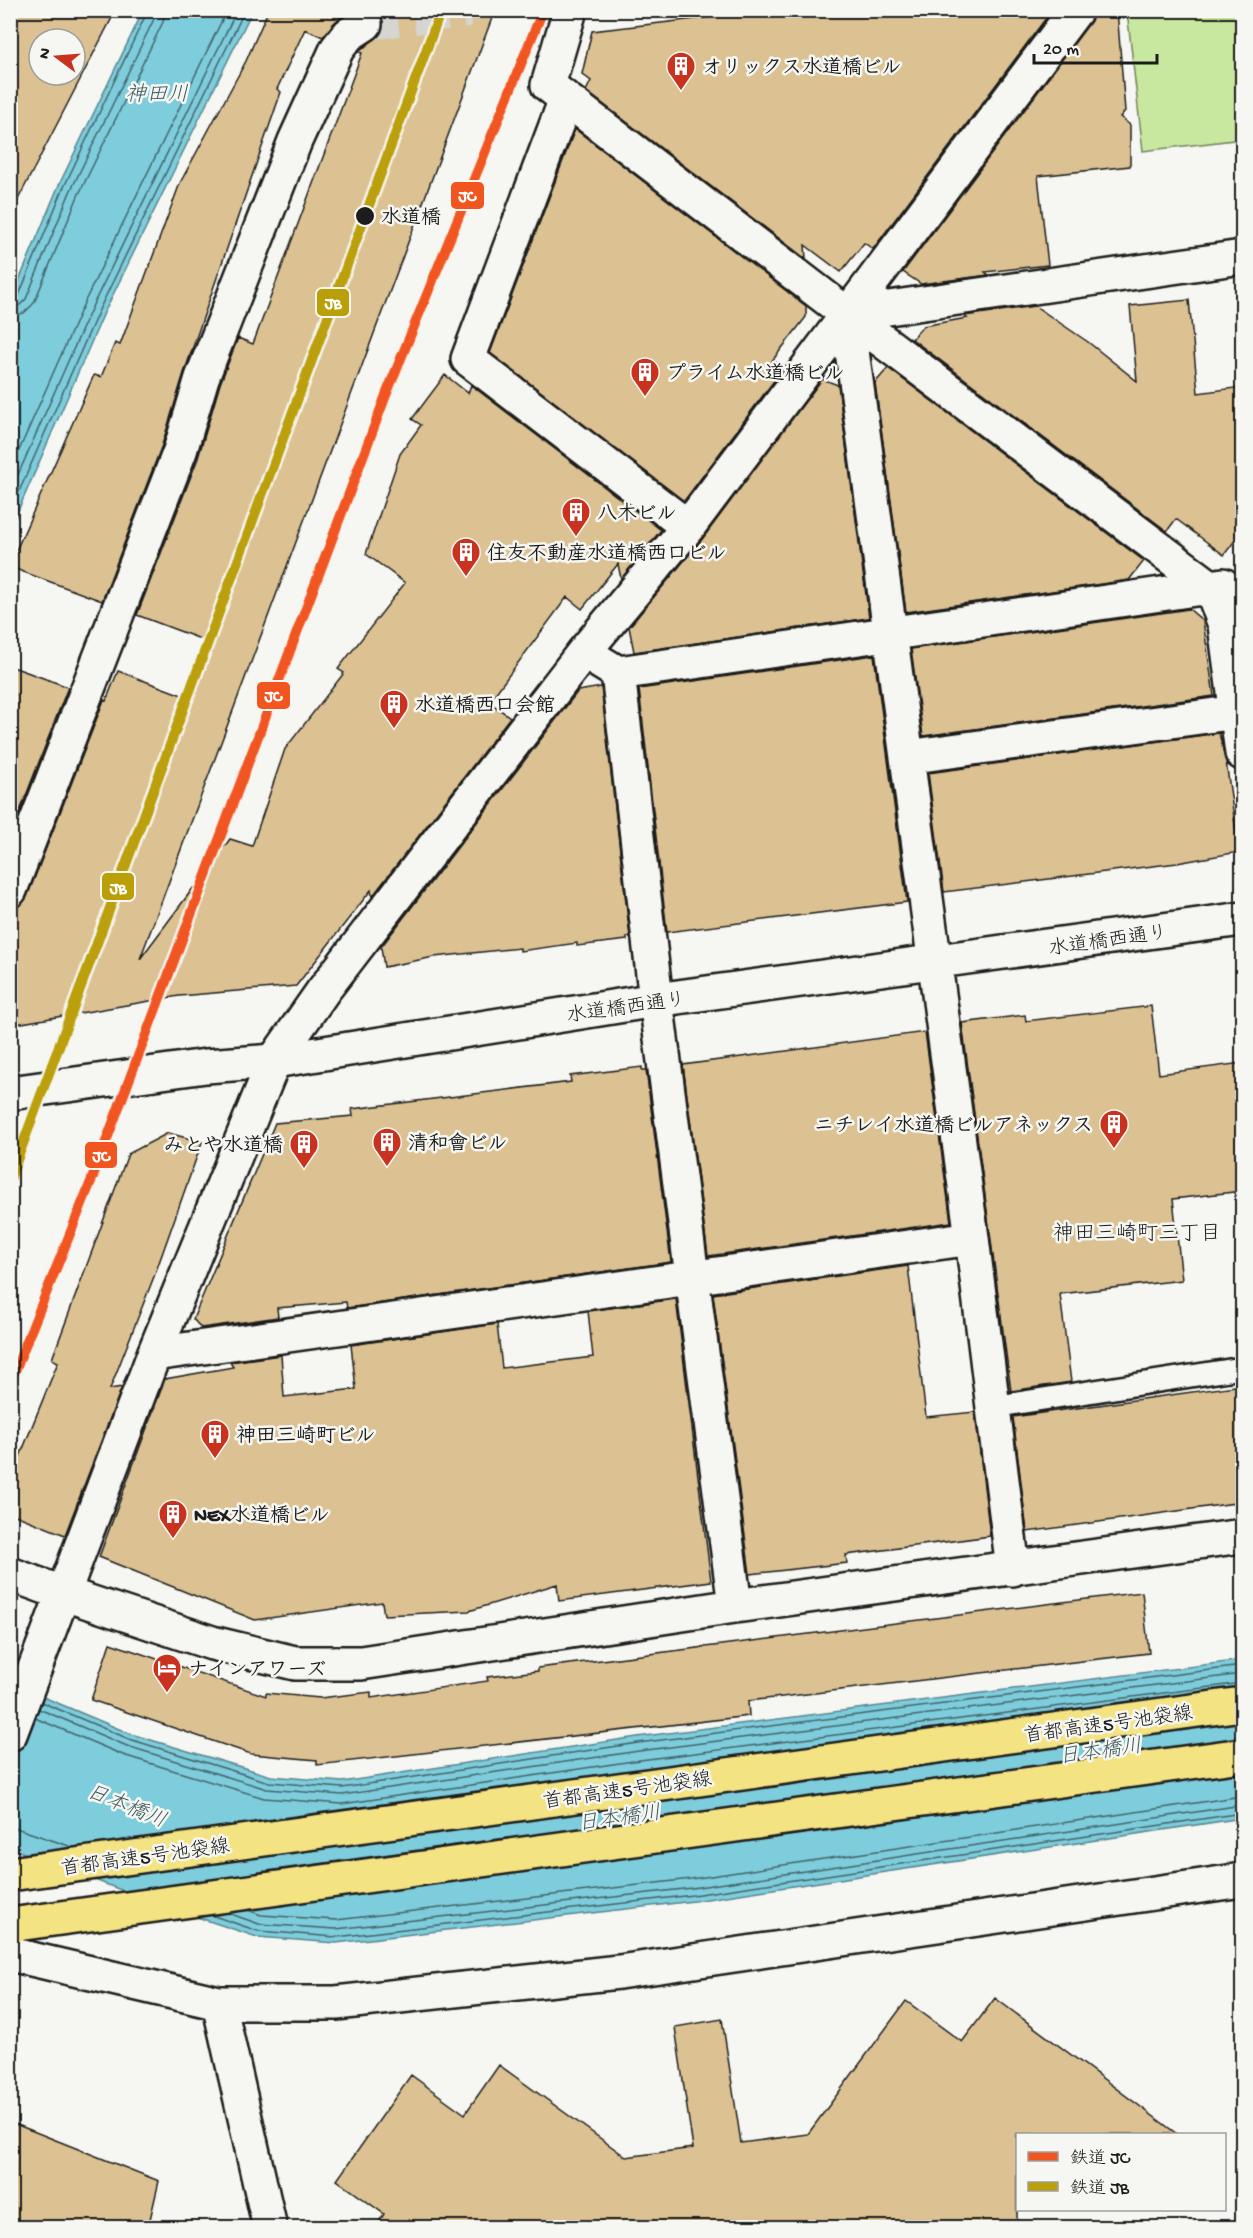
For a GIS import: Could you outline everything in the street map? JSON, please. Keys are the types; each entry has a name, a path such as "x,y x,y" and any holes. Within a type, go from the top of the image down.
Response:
{"highway":[{"name":"首都高速5号池袋線","path":"10,1874 1242,1704"},
{"path":"10,1925 1242,1755"}],"street":[{"path":"570,10 548,85 847,314 1227,584 1242,610"},
{"path":"10,1734 154,1354 274,1061 323,991 583,652 688,527 1076,10"},
{"path":"10,890 180,451 202,378 295,141 337,49 348,35 365,24"},
{"path":"566,99 468,359 688,527"},
{"path":"847,314 1242,257"},
{"path":"847,314 972,1238 1013,1569"},
{"path":"583,652 618,673 1227,584"},
{"path":"1227,584 1225,625 1242,753"},
{"path":"618,673 656,1000 735,1606"},
{"path":"907,757 1237,712"},
{"name":"水道橋西通り","path":"10,1093 206,1066 274,1061 656,1000 1242,919"},
{"path":"154,1354 972,1238"},
{"path":"10,1574 212,1643 295,1663 361,1663 735,1606 1242,1536"},
{"path":"10,1954 219,2003 336,2003 619,1972 1242,1880"},
{"path":"219,2003 270,2228"}],"lane":[{"path":"993,1407 1242,1368"}],"green space":[{"path":"1127,11 1242,11 1242,139 1143,151"}],"water":[{"name":"神田川","path":"143,11 252,11 104,313 11,527 11,300 58,187"},
{"name":"日本橋川","path":"1242,1660 1242,1818 694,1901 336,1943 257,1937 155,1903 11,1848 10,1683 131,1734 271,1776 342,1782 637,1737"}],"building":[{"path":"20,10 116,10 87,66 87,27 27,27 27,87 76,87 10,215 10,27"},
{"path":"262,10 351,10 334,23 323,37 305,29 277,89 281,92 184,373 162,445 102,601 10,567 10,564 94,375 101,377 115,343 120,345 180,183 246,61 267,13"},
{"path":"377,10 495,10 140,959 230,839 252,846 285,749 344,673 338,669 405,583 366,554 400,454 421,425 412,419 445,375 468,393 471,385 661,530 621,579 618,564 582,609 567,597 489,702 510,717 372,897 371,890 296,986 179,996 10,1025 10,908 21,905 27,897 104,700 106,701 118,671 190,698 211,643 137,615 198,458 220,384 238,338 253,344 362,53 359,52 382,32 384,22"},
{"path":"773,10 1052,10 873,249 864,243 841,272 805,245 806,259 586,91 591,81 582,74 592,31"},
{"path":"1094,10 1117,10 1125,111 1120,117 1130,125 1130,166 1038,176 1048,265 985,272 989,275 921,284 903,272 1091,21"},
{"path":"575,129 806,306 806,317 772,361 785,366 684,501 490,353"},
{"path":"1189,300 1198,393 1242,387 1242,531 1224,555 1176,519 1167,531 912,339 923,326 967,318 964,316 1035,306 1088,342 1137,381 1130,306"},
{"path":"888,368 1144,561 1129,580 906,612 875,383"},
{"path":"822,379 838,385 869,618 634,652 629,627 703,538"},
{"path":"1189,609 1203,621 1214,696 923,736 911,649"},
{"path":"874,655 907,902 667,932 639,689"},
{"path":"10,666 68,687 10,837"},
{"path":"601,687 630,937 627,937 627,940 577,946 577,943 520,951 520,948 434,957 384,967 381,947 578,691"},
{"path":"1219,733 1226,762 1239,852 1177,863 944,892 928,773"},
{"path":"1151,1006 1159,1074 1242,1063 1242,1191 1173,1199 1182,1280 1060,1294 1071,1382 1011,1391 962,1023 1025,1015 1026,1021"},
{"path":"925,1032 951,1222 708,1256 683,1065"},
{"path":"642,1067 642,1070 646,1070 671,1262 347,1308 346,1302 277,1308 278,1317 201,1328 193,1319 275,1123 353,1116 352,1109 571,1082 570,1076"},
{"path":"168,1133 202,1142 155,1274 110,1389 122,1387 65,1535 10,1513 10,1481 58,1362 52,1359 128,1154"},
{"path":"908,1266 926,1417 975,1412 990,1536 846,1555 847,1563 750,1574 713,1294"},
{"path":"676,1299 711,1581 559,1601 557,1584 469,1611 384,1615 382,1602 255,1620 99,1557 165,1379 233,1367 230,1362 281,1355 284,1397 356,1389 351,1345 497,1324 502,1368 593,1357 588,1311"},
{"path":"1242,1385 1242,1502 1027,1532 1013,1417"},
{"path":"1142,1592 1149,1653 748,1701 749,1716 317,1765 317,1760 251,1754 91,1700 110,1643 266,1696 266,1693 320,1698 371,1692 371,1698 488,1681 487,1677 538,1671 538,1668"},
{"path":"995,1998 1176,2133 1016,2133 1017,2228 375,2228 384,2214 337,2180 411,2075 465,2114 499,2065 626,2157 693,2148 675,2027 722,2019 741,2143 808,2134 906,2001 962,2042"},
{"path":"10,2122 159,2181 148,2228 10,2228"}],"tunnel":[{"path":"365,24 470,10"}],"rail line":[{"name":"JB","path":"10,1179 441,10"},
{"name":"JC","path":"10,1383 92,1179 386,395 543,10"}],"place":[{"name":"オリックス水道橋ビル","path":"681,92"},
{"name":"水道橋","path":"365,216"},
{"name":"プライム水道橋ビル","path":"645,398"},
{"name":"八木ビル","path":"576,538"},
{"name":"住友不動産水道橋西口ビル","path":"466,578"},
{"name":"水道橋西口会館","path":"394,730"},
{"name":"ニチレイ水道橋ビルアネックス","path":"1114,1150"},
{"name":"清和會ビル","path":"387,1168"},
{"name":"みとや水道橋","path":"304,1170"},
{"name":"神田三崎町ビル","path":"215,1460"},
{"name":"NEX水道橋ビル","path":"173,1540"},
{"name":"ナインアワーズ","path":"167,1694"}],"district":[{"name":"神田三崎町三丁目","path":"1137,1232"}]}
